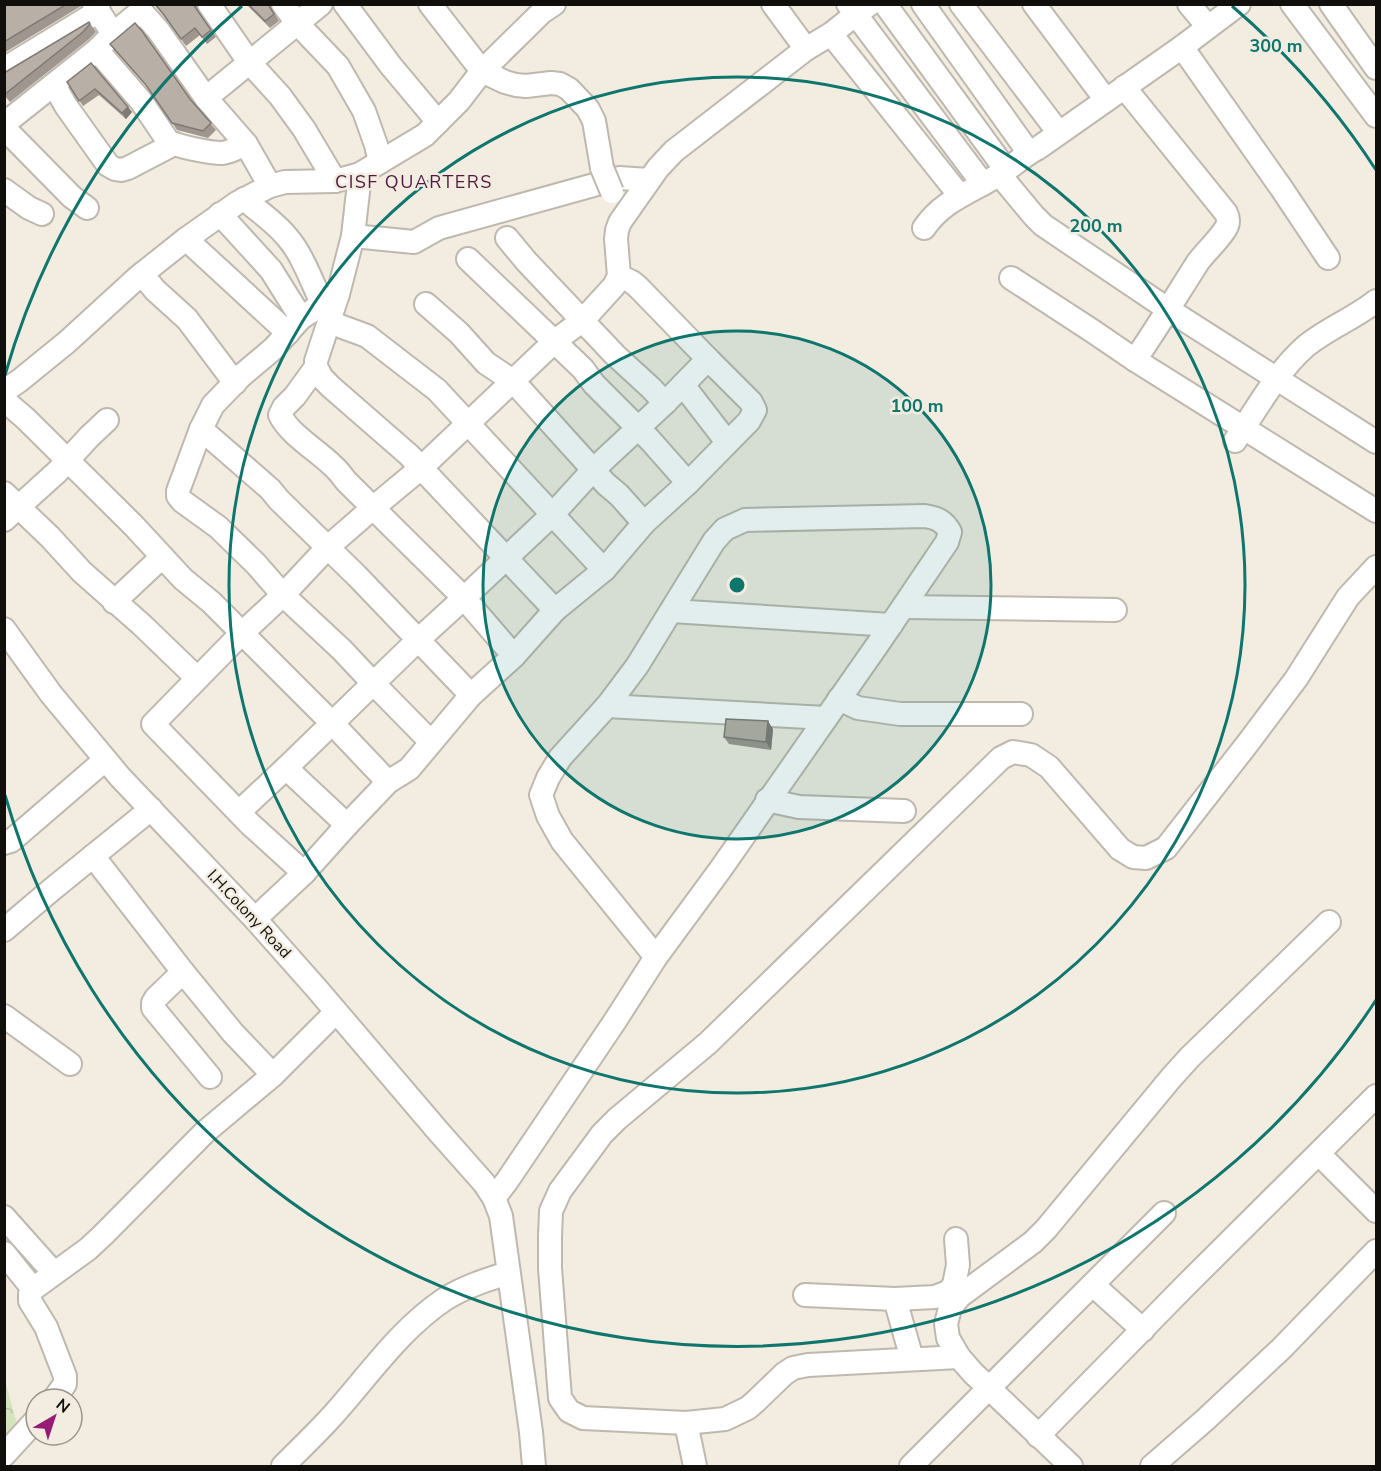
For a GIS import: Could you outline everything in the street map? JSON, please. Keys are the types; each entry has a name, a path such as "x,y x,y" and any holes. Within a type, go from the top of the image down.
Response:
{"street":[{"path":"209,4 249,62 280,96 304,129 335,181"},
{"path":"283,4 297,23 338,66 364,111 380,162"},
{"path":"206,98 321,4"},
{"path":"345,4 391,66 438,122"},
{"path":"430,4 482,71 516,85 550,83 560,84 569,89 588,109 594,121 602,168 612,192 628,211"},
{"path":"4,391 67,342 142,274 220,214 244,199 270,186 285,182 335,181 360,174 425,135 459,101 482,71 542,12 554,4"},
{"path":"774,4 806,49"},
{"path":"885,4 996,176"},
{"path":"923,4 1029,153"},
{"path":"961,4 1059,133"},
{"path":"1034,4 1226,213 1228,218 1228,224 1135,360"},
{"path":"1189,4 1208,27"},
{"path":"924,228 940,209 996,176 1059,133 1239,4"},
{"path":"1292,4 1377,116"},
{"path":"1331,4 1377,68"},
{"path":"4,69 97,8 105,42 165,137 174,144 208,152 222,153 246,144"},
{"path":"87,208 72,197 4,126 146,8 158,30 206,98 246,144 270,186"},
{"path":"304,873 239,812 153,723 283,595 328,547 421,468 555,341 583,320 614,286 619,276 617,230 620,222 654,174 674,151 806,49 831,34 858,8 996,176 1038,220 1169,310 1377,442"},
{"path":"831,34 960,196"},
{"path":"1182,47 1328,258"},
{"path":"54,85 108,165 115,169 128,168 174,144"},
{"path":"360,174 353,236 330,307 316,367 331,387 409,455 555,610"},
{"path":"353,236 414,242 439,228 619,178 654,174"},
{"path":"4,190 29,208 42,214"},
{"path":"244,199 290,240 330,307 437,390 604,570"},
{"path":"220,214 271,270 295,326"},
{"path":"507,238 615,355 665,404"},
{"path":"186,239 295,326"},
{"path":"468,259 584,369 594,384 639,428 688,483"},
{"path":"142,274 155,290 187,319 235,382"},
{"path":"255,920 304,873 388,782 409,769 471,695 514,656 555,610 604,570 644,523 688,483 749,421 755,410 751,402 638,287 619,276"},
{"path":"1011,278 1135,360 1239,435 1377,512"},
{"path":"1239,435 1288,363 1307,345 1327,331 1376,302"},
{"path":"426,304 459,333 486,363 513,381 644,523"},
{"path":"330,307 295,326 213,405 201,429 178,496 218,527 431,742"},
{"path":"239,812 553,514 593,470 665,404 708,359"},
{"path":"316,367 284,407 280,415 283,420 333,465 346,481 464,598 514,656"},
{"path":"683,385 727,442"},
{"path":"4,400 134,526 183,579 211,602 388,782"},
{"path":"107,420 57,472 9,506 51,537 82,572 197,678"},
{"path":"201,429 270,489 471,695"},
{"path":"534,1467 501,1216 494,1198 609,1031 656,957 720,870 898,616 947,542 950,532 946,525 937,518 925,516 745,520 725,529 714,541 637,666 607,706 560,758 548,778 542,795 548,816 562,841 656,957"},
{"path":"114,602 162,557"},
{"path":"959,1357 808,1365 793,1368 756,1401 725,1419 686,1422 584,1418 569,1411 560,1398 550,1268 551,1211 560,1191 602,1134 708,1042 1001,758 1013,752 1031,755 1049,767 1120,849 1133,857 1146,858 1166,848 1296,679 1348,597 1377,567"},
{"path":"672,611 898,616 1115,610"},
{"name":"I.H.Colony Road","path":"4,629 51,694 105,760 255,920 484,1183 494,1198"},
{"path":"839,699 858,708 900,714 1021,714"},
{"path":"607,706 826,718"},
{"path":"4,843 11,842 105,760"},
{"path":"286,768 347,825"},
{"path":"767,800 799,807 903,811"},
{"path":"4,930 151,809"},
{"path":"93,856 233,1034 273,1075"},
{"path":"1071,1467 959,1357 948,1338 946,1324 950,1308 960,1296 1033,1242 1046,1229 1190,1057 1329,922"},
{"path":"183,972 156,998 153,1008 210,1077"},
{"path":"63,1387 65,1376 46,1327 30,1301 33,1289 104,1235 215,1122 273,1075 336,1012"},
{"path":"4,1016 70,1064"},
{"path":"1038,1436 1377,1096"},
{"path":"1319,1154 1377,1211"},
{"path":"911,1467 1164,1213"},
{"path":"4,1216 54,1273"},
{"path":"805,1295 895,1299 935,1297 948,1292 954,1285 958,1265 956,1239"},
{"path":"1155,1463 1206,1420 1281,1349 1377,1251"},
{"path":"4,1253 33,1289"},
{"path":"283,1467 334,1414 389,1349 419,1320 444,1300 467,1287 508,1273"},
{"path":"1093,1285 1143,1330"},
{"path":"895,1299 912,1359"},
{"path":"686,1422 695,1467"},
{"path":"4,1455 24,1433"},
{"path":"1155,1463 1181,1467"}],"green space":[{"path":"4,1377 22,1442 7,1466 4,1466"}],"building":[{"path":"4,4 67,4 4,42"},
{"path":"155,4 193,4 211,30 202,37 195,28 181,39"},
{"path":"248,4 268,4 274,14 265,21"},
{"path":"89,22 90,24 83,32 5,94 4,73"},
{"path":"135,23 190,99 211,123 203,131 172,123 146,85 110,44"},
{"path":"91,63 128,107 122,113 95,89 79,101 67,82"},
{"path":"726,719 768,721 766,742 724,737"}],"district":[{"name":"CISF QUARTERS","path":"414,182"}]}
